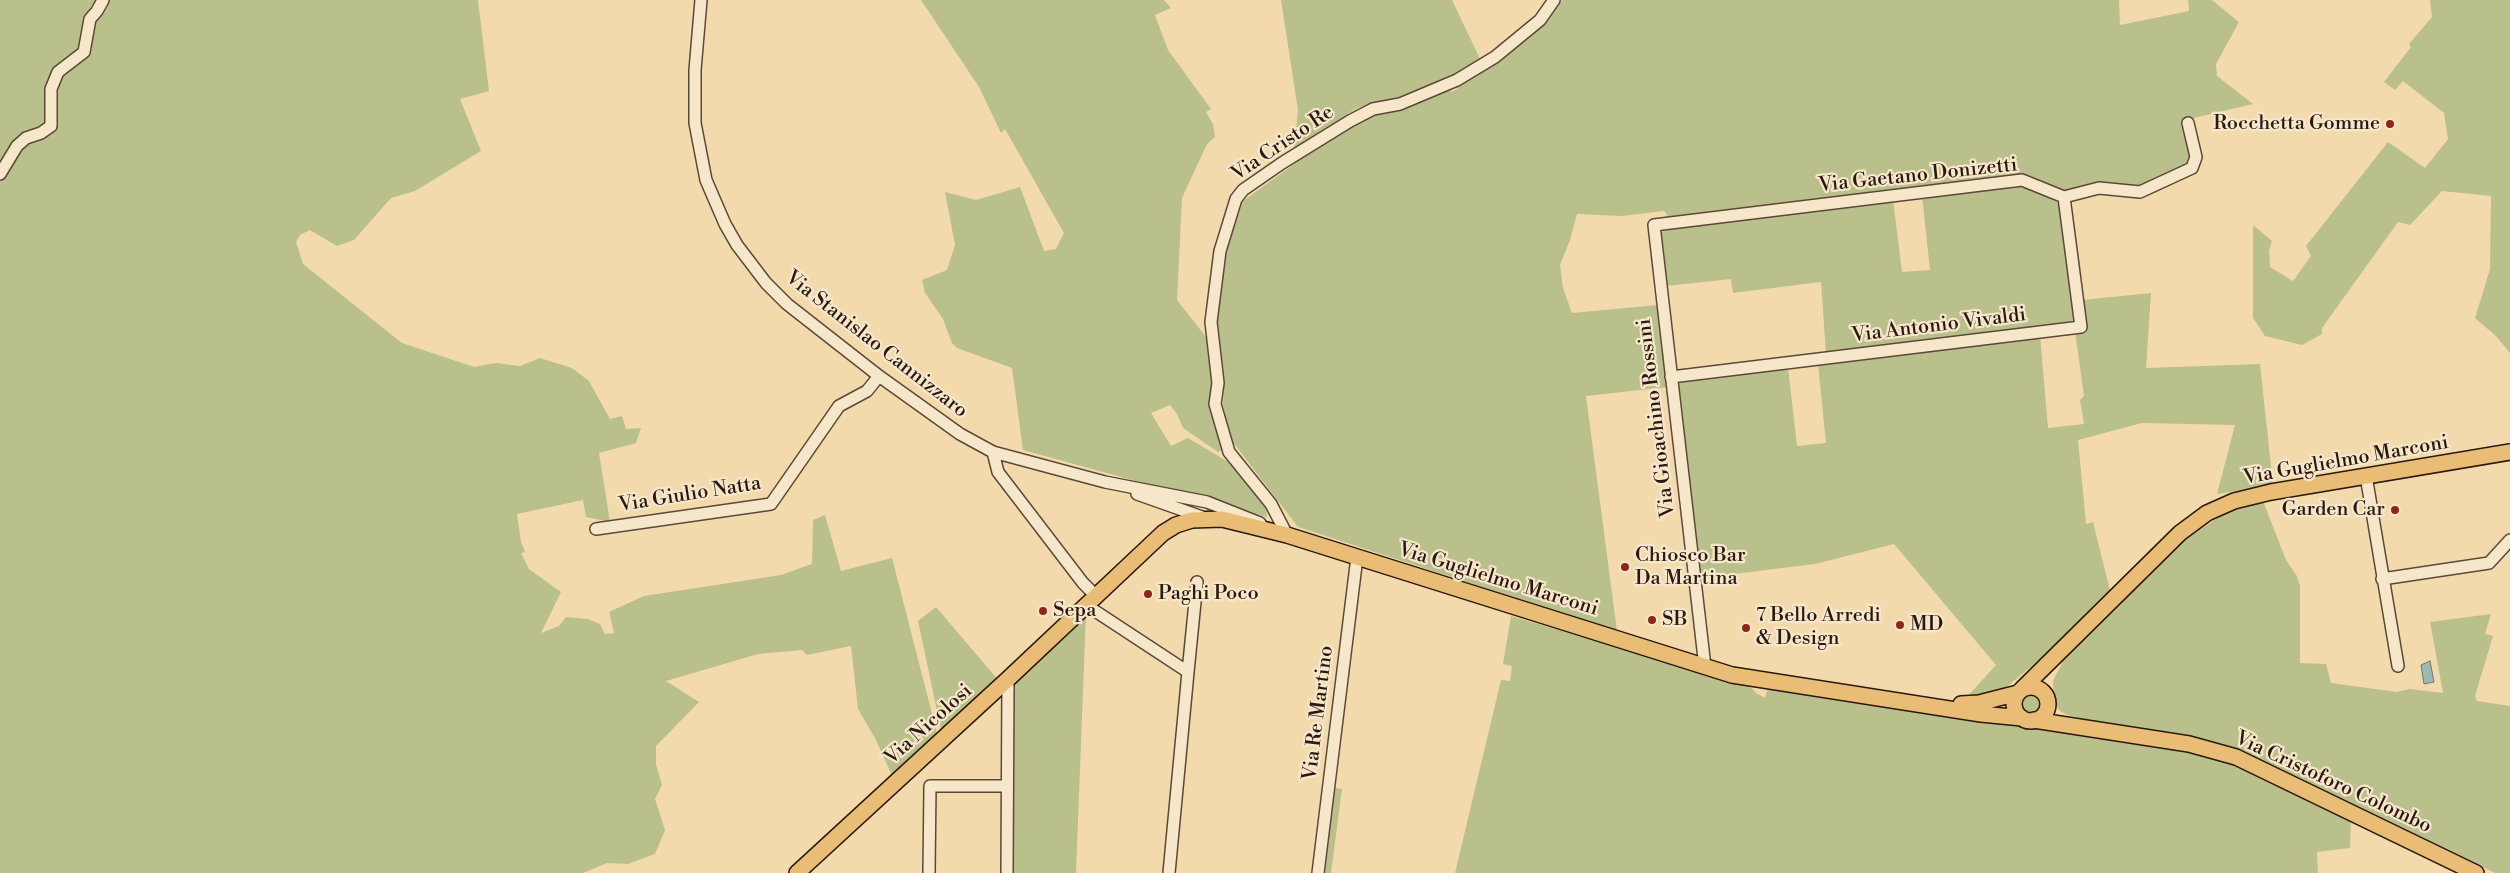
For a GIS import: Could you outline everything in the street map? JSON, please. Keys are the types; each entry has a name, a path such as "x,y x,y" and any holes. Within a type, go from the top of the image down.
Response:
{"main road":[{"name":"Via Guglielmo Marconi","path":"2066,648 2180,533 2207,513 2253,495 2510,452"},
{"name":"Via Guglielmo Marconi","path":"1091,601 1163,533 1176,525 1207,518 1239,522 1287,535 1732,675 1915,702"},
{"name":"Via Nicolosi","path":"797,873 1091,601"},
{"path":"2028,719 2014,705 2020,691 2066,648"},
{"path":"2028,719 2044,715 2049,679 2066,648"},
{"path":"1915,702 1979,703 2035,687 2063,717 2110,731"},
{"path":"1915,702 2068,727 2110,731"},
{"name":"Via Cristoforo Colombo","path":"2110,731 2189,744 2236,756 2476,873"}],"street":[{"path":"0,174 17,146 26,138 41,134 51,126 51,88 58,72 84,52 90,19 97,11 102,0"},
{"name":"Via Stanislao Cannizzaro","path":"701,0 695,70 694,123 706,180 725,224 750,264 787,304 879,376 960,434 993,452 1105,482"},
{"name":"Via Cristo Re","path":"1287,535 1271,504 1229,452 1214,404 1218,383 1211,322 1220,251 1236,199 1243,190 1282,163 1350,121 1373,109 1400,104 1457,80 1495,57 1540,20 1554,0"},
{"path":"2064,197 2099,188 2140,192 2192,168 2196,157 2188,123"},
{"name":"Via Gaetano Donizetti","path":"1654,225 2022,180 2064,197"},
{"name":"Via Antonio Vivaldi","path":"1671,377 2081,327 2064,197"},
{"name":"Via Gioachino Rossini","path":"1654,225 1705,667"},
{"name":"Via Giulio Natta","path":"596,529 771,504 839,406 867,390 879,376"},
{"path":"993,452 998,472 1083,583 1091,601 1188,672"},
{"path":"2366,476 2398,666"},
{"path":"1105,482 1207,502 1287,535"},
{"path":"1105,482 1207,518"},
{"path":"2382,579 2489,562 2510,540"},
{"name":"Via Re Martino","path":"1318,873 1357,557"},
{"path":"1169,873 1196,582"},
{"path":"1007,873 1008,679"},
{"path":"929,873 930,786 1007,786"}],"green space":[{"path":"0,0 99,0 82,48 56,70 48,124 0,168"},
{"path":"106,0 478,0 489,91 460,99 481,151 415,191 391,198 354,240 337,246 310,230 300,235 296,242 303,264 402,343 474,367 496,363 520,366 540,358 572,368 589,381 610,419 622,416 626,429 641,428 636,443 599,453 610,522 586,517 583,500 517,514 521,542 525,552 521,553 529,569 561,592 541,633 559,626 566,617 588,619 600,624 605,634 614,633 609,612 644,596 781,575 812,564 813,520 825,515 841,571 892,558 938,737 893,778 876,740 858,709 851,646 807,655 802,650 758,654 666,681 699,702 656,746 656,764 662,785 655,799 665,830 655,854 628,864 607,863 583,873 0,873 0,180 10,171 19,148 45,135 58,77 87,54 89,31"},
{"path":"921,0 1164,0 1171,8 1155,15 1168,50 1211,109 1206,112 1213,124 1215,137 1207,144 1182,198 1177,300 1206,337 1216,383 1210,406 1225,448 1218,452 1183,428 1177,414 1170,405 1151,413 1171,446 1188,438 1235,466 1266,507 1267,517 1023,450 1012,368 957,348 952,343 943,319 925,293 922,280 947,270 955,245 945,192 976,200 1020,187 1044,251 1056,249 1064,233 1005,129 1001,133 979,87"},
{"path":"1281,0 1452,0 1481,61 1460,74 1397,99 1371,103 1355,109 1294,150 1298,110"},
{"path":"1562,0 2119,0 2120,25 2189,11 2188,0 2212,0 2239,22 2216,64 2217,76 2253,104 2181,121 2190,157 2187,165 2139,188 2063,193 2020,174 1670,219 1664,211 1621,216 1577,214 1570,240 1560,265 1563,288 1572,313 1657,305 1667,387 1586,396 1617,631 1298,527 1232,441 1223,405 1224,384 1214,323 1225,254 1243,201 1312,151 1368,116 1426,100 1450,89 1451,92 1457,89 1458,84 1544,22"},
{"path":"2430,0 2510,0 2510,353 2496,336 2475,318 2490,269 2491,196 2442,191 2410,225 2398,222 2322,328 2322,334 2302,345 2265,336 2253,318 2253,225 2272,241 2269,251 2270,267 2293,281 2311,256 2306,246 2388,142 2425,168 2448,139 2444,113 2403,81 2395,90 2384,82 2411,47 2409,44 2432,17"},
{"path":"2021,184 2063,205 2076,318 2072,323 1826,354 1821,282 1733,293 1731,279 1666,286 1661,232 1893,200 1902,272 1930,270 1922,196"},
{"path":"2151,293 2146,368 2260,364 2273,485 2217,494 2235,425 2142,423 2078,440 2086,524 2093,522 2110,590 2051,650 2004,689 1990,695 1966,698 1996,665 1894,544 1815,564 1701,578 1674,381 1788,367 1797,446 1826,443 1818,364 2040,335 2048,428 2084,424 2080,400 2084,396 2075,331 2082,300"},
{"path":"2263,501 2286,560 2297,576 2300,586 2300,663 2326,664 2331,683 2397,692 2410,689 2443,693 2430,622 2491,614 2485,634 2493,636 2475,696 2477,701 2510,706 2510,873 2495,873 2238,749 2188,735 2095,722 2067,715 2060,711 2054,703 2053,681 2065,657 2185,540 2225,513"},
{"path":"936,607 999,681 942,734 918,621"},
{"path":"1086,614 1076,873 1011,873 1013,685 1015,679"},
{"path":"1511,616 1724,679 1748,684 1756,693 1765,698 1768,688 2186,750 2233,764 2351,819 2350,848 2317,852 2318,873 1455,873 1501,680 1510,681 1512,666 1503,664"},
{"path":"2031,693 2039,696 2042,704 2039,712 2031,715 2023,712 2020,704 2023,696"},
{"path":"1335,788 1342,789 1331,873 1325,873"}],"water":[{"path":"2430,661 2434,682 2424,684 2421,665"}],"place":[{"name":"Rocchetta Gomme","path":"2390,124"},
{"name":"Garden Car","path":"2395,510"},
{"name":"Chiosco Bar Da Martina","path":"1625,567"},
{"name":"Paghi Poco","path":"1148,594"},
{"name":"Sepa","path":"1043,611"},
{"name":"SB","path":"1652,620"},
{"name":"MD","path":"1900,625"},
{"name":"7 Bello Arredi & Design","path":"1746,628"}]}
